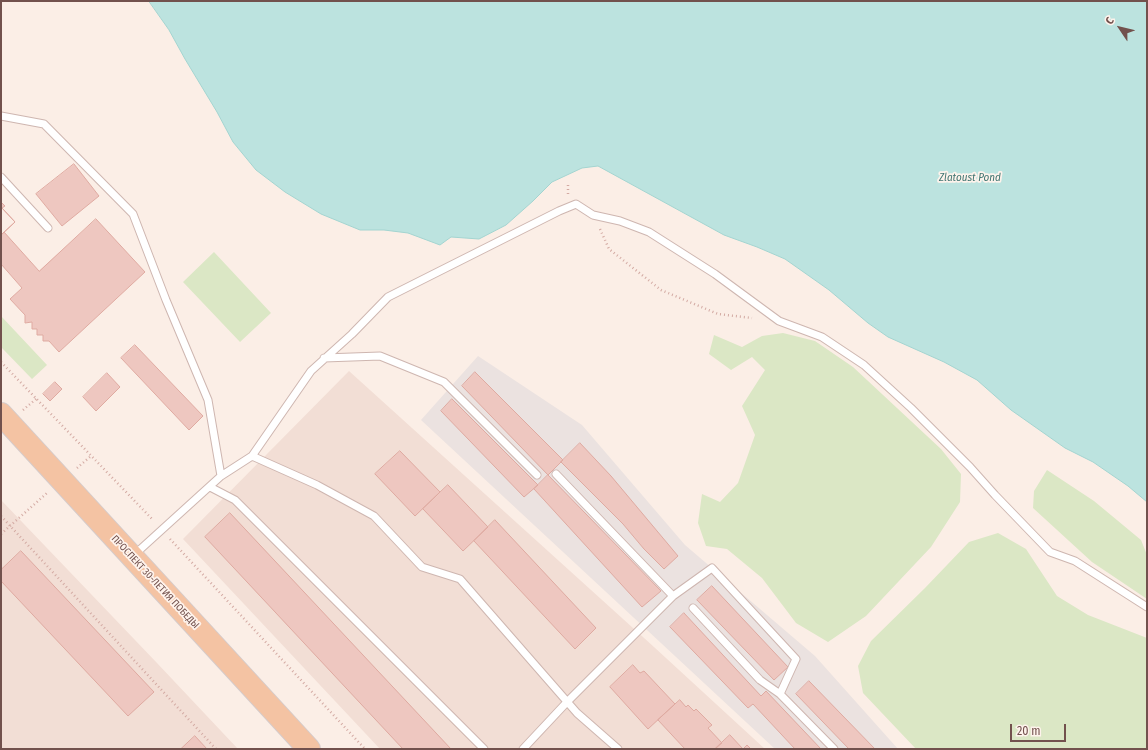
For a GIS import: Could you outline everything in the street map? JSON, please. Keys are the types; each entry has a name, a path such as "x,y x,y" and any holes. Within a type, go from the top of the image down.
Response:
{"main road":[{"name":"ПРОСПЕКТ 30-ЛЕТИЯ ПОБЕДЫ","path":"1,414 309,749"}],"lane":[{"path":"1,116 44,124 133,214 166,300 208,400 222,476"},
{"path":"1,177 48,228"},
{"path":"132,556 222,476 252,456 311,371 352,334 388,297 565,208 576,204 593,215 620,221 649,232 715,274 779,321 822,337 864,365 911,408 970,467 1050,552 1075,561 1147,607"},
{"path":"324,358 380,356 444,382 537,475"},
{"path":"252,456 316,485 374,516 422,567 460,579 577,713 618,749"},
{"path":"556,474 673,596"},
{"path":"210,487 235,500 484,749"},
{"path":"523,749 567,702 673,596 712,568 796,659 780,694"},
{"path":"693,608 760,680 780,694 834,749"}],"path":[{"path":"593,215 609,249 661,290 718,314 779,321"},
{"path":"1,362 161,529 365,749"},
{"path":"1,516 216,749"},
{"path":"1,534 10,525"}],"shaded area":[{"path":"478,356 582,425 685,545 815,656 898,749 775,749 421,420"},
{"path":"349,371 765,749 380,749 183,539"},
{"path":"1,500 157,663 238,749 1,749"}],"green space":[{"path":"214,252 271,313 240,342 183,282"},
{"path":"1,316 47,365 32,379 1,347"},
{"path":"783,333 815,341 853,367 941,449 961,474 960,502 931,547 866,616 828,642 796,623 762,578 727,549 706,546 698,523 702,494 720,502 738,483 755,435 742,406 765,370 752,357 731,370 709,354 714,335 742,347 762,336"},
{"path":"1047,470 1094,501 1141,540 1147,555 1147,599 1092,562 1033,508 1034,491"},
{"path":"998,533 1026,549 1057,596 1088,615 1147,638 1147,749 916,749 863,693 858,666 871,641 969,542"}],"water":[{"name":"Zlatoust Pond","path":"149,1 1147,1 1147,502 1128,486 1093,462 1065,448 1011,410 977,380 944,362 888,337 868,323 829,290 785,259 724,235 598,166 582,168 552,182 506,225 479,239 451,237 440,245 408,233 384,230 360,230 321,214 285,192 256,170 233,142 169,30"}],"building":[{"path":"74,164 99,196 62,226 36,194"},
{"path":"1,202 5,206 2,208 15,222 1,235"},
{"path":"2,208 15,222 1,235 1,210"},
{"path":"96,219 145,272 59,352 49,341 43,341 43,335 37,335 37,329 32,329 32,322 25,323 25,315 10,299 22,288 1,264 1,235 4,232 39,271"},
{"path":"135,345 203,416 189,430 121,358"},
{"path":"475,372 563,460 548,475 462,386"},
{"path":"107,373 120,387 96,411 83,397"},
{"path":"55,382 62,389 50,401 43,394"},
{"path":"452,399 538,485 524,497 441,411"},
{"path":"580,443 611,476 678,556 664,569 644,549 623,524 561,462"},
{"path":"400,451 440,492 415,516 375,474"},
{"path":"548,475 661,591 642,607 534,489"},
{"path":"448,485 488,527 463,551 423,509"},
{"path":"230,513 451,749 403,749 205,537"},
{"path":"495,520 596,628 575,649 474,541"},
{"path":"21,551 154,692 128,716 1,581 1,570"},
{"path":"712,586 788,667 774,680 697,600"},
{"path":"684,613 761,696 766,691 821,749 795,749 753,704 748,708 670,627"},
{"path":"633,665 640,673 644,671 675,704 648,729 610,687"},
{"path":"809,681 875,749 849,749 796,694"},
{"path":"680,700 686,707 688,705 694,711 696,709 712,725 708,728 722,743 715,749 685,749 658,720"},
{"path":"730,735 743,749 715,749"},
{"path":"195,736 207,749 181,749"},
{"path":"747,745 751,749 743,749"}]}
